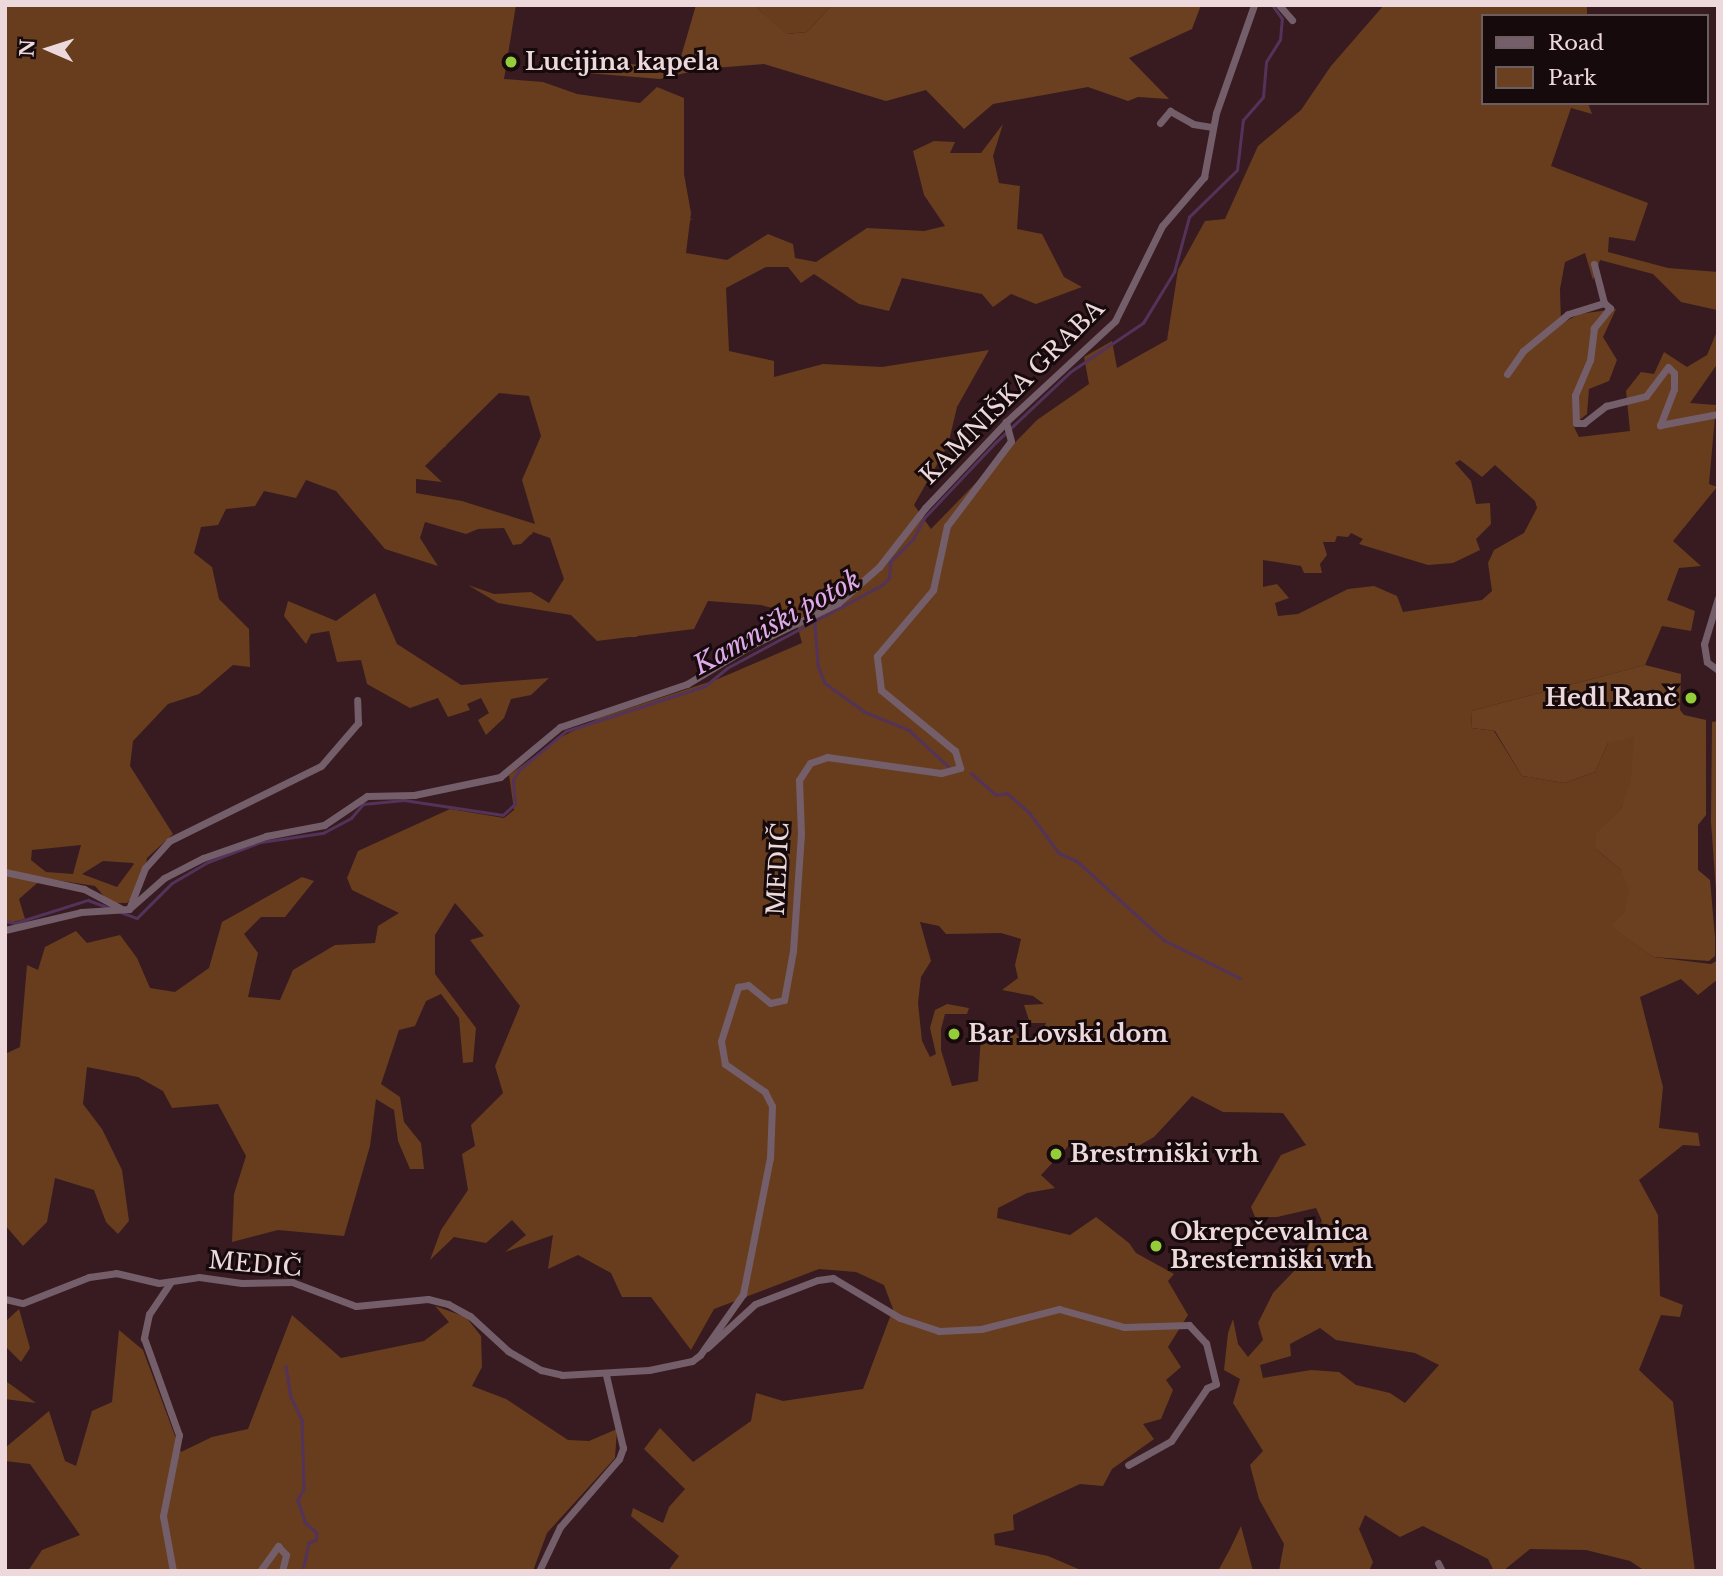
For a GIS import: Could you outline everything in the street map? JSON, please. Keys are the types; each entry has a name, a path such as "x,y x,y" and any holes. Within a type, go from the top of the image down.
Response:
{"street":[{"name":"KAMNIŠKA GRABA","path":"129,909 164,878 203,858 266,836 324,825 367,796 414,795 500,777 560,727 687,684 750,646 838,603 879,567 925,508 1115,321 1162,226 1204,177 1213,127 1254,5"},
{"path":"1279,5 1293,20"},
{"path":"1160,123 1170,111 1193,124 1213,127"},
{"path":"1594,264 1604,303"},
{"path":"1507,374 1523,351 1568,314 1609,303 1609,312 1594,328 1590,360 1575,395 1576,423 1584,423 1606,406 1646,396 1668,367 1674,373 1674,390 1668,410 1658,419 1660,425 1718,414"},
{"name":"MEDIČ","path":"5,1299 23,1303 101,1274 170,1283 199,1277 242,1283 292,1282 356,1306 428,1299 470,1316 509,1351 541,1370 562,1376 606,1376 679,1365 707,1348 746,1285 774,1122 765,1092 725,1064 721,1041 738,987 748,985 770,1003 784,1000 793,951 801,834 799,780 810,763 827,757 942,773 960,768 955,751 881,690 877,656 895,629 926,603 933,590 947,526 1009,427"},
{"path":"1718,598 1704,653 1710,665 1718,670"},
{"path":"5,930 68,914 129,909 145,868 169,841 321,766 358,723 357,700"},
{"path":"5,872 84,889 117,908"},
{"path":"707,1348 755,1304 818,1280 833,1278 900,1318 939,1331 981,1329 1059,1309 1124,1327 1189,1325 1206,1343 1216,1384 1207,1388 1171,1441 1128,1465"},
{"path":"170,1283 149,1314 144,1338 179,1435 163,1516 173,1571"},
{"path":"539,1571 560,1527 620,1459 623,1448 606,1376"},
{"path":"260,1571 278,1546 286,1555 282,1571"},
{"path":"1438,1563 1442,1571"}],"green space":[{"path":"696,5 754,5 787,34 807,32 832,5 1201,5 1192,29 1129,58 1169,99 1138,97 1128,101 1088,87 993,104 964,129 926,90 886,101 764,64 702,69 660,79 538,69 569,54 644,66 680,60"},
{"path":"1645,665 1681,674 1680,710 1684,715 1706,720 1706,815 1698,825 1698,870 1710,880 1715,956 1709,961 1653,957 1610,926 1625,910 1621,870 1596,849 1596,833 1622,807 1608,743 1595,772 1564,783 1522,776 1495,731 1472,728 1471,711"},
{"path":"1718,721 1718,917 1711,822 1712,722"}],"shaded area":[{"path":"5,5 516,5 504,79 543,82 577,94 640,103 657,87 684,98 684,174 691,213 686,253 727,260 768,234 793,244 795,258 816,262 867,228 924,231 945,226 924,195 913,151 934,141 955,142 950,153 981,153 1003,124 993,156 999,183 1020,186 1017,229 1042,234 1064,277 1082,287 1036,304 1011,294 993,307 982,294 902,278 889,311 859,304 814,274 801,283 788,267 766,267 726,288 729,351 774,361 774,377 823,364 882,367 989,350 957,407 948,445 914,505 931,529 1037,420 1089,384 1084,357 1112,341 1117,368 1167,340 1178,270 1205,221 1225,219 1258,146 1301,110 1331,66 1384,5 1587,5 1587,14 1482,14 1482,105 1589,105 1592,114 1571,108 1551,166 1648,203 1635,241 1609,237 1608,252 1668,268 1718,272 1717,310 1681,302 1653,274 1600,260 1593,280 1585,253 1565,262 1560,289 1561,324 1579,314 1616,309 1603,337 1617,360 1609,381 1589,389 1587,414 1573,425 1579,437 1630,431 1626,391 1641,372 1654,374 1664,352 1687,367 1707,355 1718,329 1718,363 1690,403 1716,405 1709,484 1717,487 1673,541 1701,566 1679,568 1667,600 1695,611 1691,631 1662,626 1645,665 1471,711 1472,728 1494,731 1522,776 1564,783 1595,772 1608,743 1634,737 1631,779 1622,807 1596,834 1596,849 1621,870 1629,891 1625,910 1611,926 1653,957 1711,964 1718,960 1718,979 1698,995 1681,979 1640,997 1663,1087 1659,1128 1698,1133 1700,1146 1683,1145 1639,1180 1658,1215 1660,1296 1683,1305 1680,1317 1661,1315 1639,1370 1673,1402 1695,1571 1645,1571 1630,1561 1586,1550 1530,1549 1503,1571 1494,1571 1488,1559 1423,1526 1400,1537 1365,1515 1359,1529 1373,1562 1369,1571 1279,1571 1284,1544 1259,1499 1250,1465 1263,1451 1233,1403 1240,1379 1224,1370 1228,1333 1233,1319 1238,1344 1248,1357 1263,1340 1258,1323 1273,1293 1295,1270 1322,1221 1316,1208 1277,1217 1255,1217 1251,1207 1281,1155 1306,1145 1283,1113 1223,1112 1192,1096 1154,1137 1140,1145 1091,1152 1073,1141 1041,1175 1055,1188 1027,1193 998,1208 997,1218 1070,1235 1096,1217 1129,1243 1136,1253 1174,1274 1168,1281 1188,1315 1168,1347 1181,1367 1166,1380 1173,1390 1161,1419 1143,1424 1154,1439 1112,1469 1103,1486 1080,1484 1013,1515 1014,1530 994,1534 995,1545 1048,1556 1083,1571 668,1571 679,1556 631,1516 633,1508 663,1523 669,1507 685,1489 644,1449 660,1428 693,1462 751,1421 756,1393 783,1401 863,1389 893,1309 884,1285 856,1272 819,1269 714,1309 691,1350 651,1297 622,1297 611,1273 578,1255 548,1269 553,1235 505,1252 526,1235 512,1220 486,1243 454,1237 430,1260 441,1230 468,1190 462,1154 475,1146 471,1125 503,1093 495,1066 520,1006 470,940 484,936 455,903 435,935 435,974 476,1028 473,1062 463,1063 459,1018 441,994 426,1001 415,1026 399,1030 381,1084 400,1097 404,1122 421,1143 424,1169 410,1169 398,1141 394,1110 376,1099 370,1146 344,1236 278,1230 232,1242 234,1194 246,1156 218,1104 172,1108 163,1091 138,1077 87,1067 83,1104 102,1129 122,1170 129,1221 118,1234 106,1222 94,1190 55,1178 47,1222 23,1246 5,1225 5,1054 20,1047 27,965 38,970 45,947 76,931 87,943 120,935 137,958 150,988 175,992 209,968 222,922 302,877 314,881 285,917 261,917 244,934 258,953 248,997 280,1000 293,970 335,945 375,943 378,926 399,913 352,890 347,878 358,851 450,809 504,818 514,810 509,775 559,738 599,718 718,679 802,643 794,614 761,605 708,601 694,629 597,641 571,615 498,603 468,585 494,594 531,592 549,603 564,579 550,538 533,532 521,544 513,545 504,528 478,529 466,534 425,522 420,538 438,566 385,549 336,491 306,480 296,498 264,491 255,506 226,509 218,525 201,527 194,553 212,567 219,599 249,629 250,667 233,665 199,694 168,704 133,741 130,766 173,834 147,858 142,887 127,903 110,903 95,886 43,878 19,899 25,919 5,924","holes":["499,393 529,396 541,436 522,480 535,524 462,501 416,493 416,479 442,482 425,466","1460,460 1482,477 1495,465 1535,501 1537,508 1524,533 1494,550 1488,563 1492,591 1482,600 1403,612 1397,596 1374,586 1348,589 1298,614 1278,616 1275,603 1289,598 1277,584 1263,587 1263,560 1301,566 1304,573 1322,573 1320,564 1327,555 1323,542 1335,542 1337,536 1348,537 1351,533 1363,539 1359,544 1428,565 1453,563 1480,550 1476,539 1491,524 1490,503 1476,504 1471,481 1455,463","81,845 73,874 46,872 31,860 32,850","103,861 133,863 134,864 117,887 82,874","920,922 939,926 946,934 1001,933 1021,939 1015,965 1018,978 1002,990 1033,996 1044,1004 1024,1005 1030,1023 1046,1023 1038,1045 1023,1044 1016,1033 1005,1039 981,1035 978,1081 952,1086 941,1050 941,1029 945,1014 967,1014 969,1008 947,1004 935,1010 930,1028 936,1054 930,1057 922,1041 918,1003 921,977 931,961","1320,1328 1336,1340 1415,1353 1439,1365 1405,1403 1390,1393 1356,1385 1339,1372 1311,1370 1263,1378 1260,1365 1291,1356 1290,1344"]},
{"path":"754,5 832,5 807,32 786,34"},
{"path":"375,593 397,644 461,685 549,678 531,695 511,699 504,718 486,735 478,720 489,713 481,698 467,704 470,710 448,717 438,698 410,708 367,684 361,660 337,662 329,631 311,634 306,644 284,616 288,601 336,621"},
{"path":"435,1306 466,1317 481,1336 482,1367 472,1386 506,1399 568,1440 589,1441 617,1429 615,1458 547,1533 533,1571 28,1571 42,1550 80,1535 30,1464 5,1461 5,1448 49,1411 65,1461 76,1466 92,1411 112,1402 119,1330 143,1350 181,1452 212,1437 248,1429 292,1315 341,1358 424,1341 449,1322"},
{"path":"19,1309 30,1348 21,1362 5,1346 5,1322"},
{"path":"5,1381 10,1384 36,1403 5,1399"},
{"path":"1241,1526 1253,1571 1218,1571 1230,1549"}],"waterway":[{"name":"Kamniški potok","path":"5,921 15,923 88,900 137,918 172,883 208,862 261,842 323,833 351,818 363,804 404,800 503,815 515,804 513,780 519,770 566,731 705,686 727,668 882,585 889,578 890,562 913,539 924,518 995,443 1070,372 1143,323 1174,272 1189,217 1237,170 1243,120 1263,97 1266,62 1280,40 1282,19 1272,5"},
{"path":"815,623 818,665 825,683 865,712 909,730 948,766"},
{"path":"971,773 996,795 1007,793 1029,812 1059,853 1077,861 1164,940 1240,978"},
{"path":"286,1366 291,1397 302,1420 304,1489 298,1500 305,1522 317,1533 316,1540 309,1543 303,1571"}],"place":[{"name":"Lucijina kapela","path":"511,62"},
{"name":"Hedl Ranč","path":"1691,698"},
{"name":"Bar Lovski dom","path":"954,1034"},
{"name":"Brestrniški vrh","path":"1056,1154"},
{"name":"Okrepčevalnica Bresterniški vrh","path":"1156,1246"}]}
